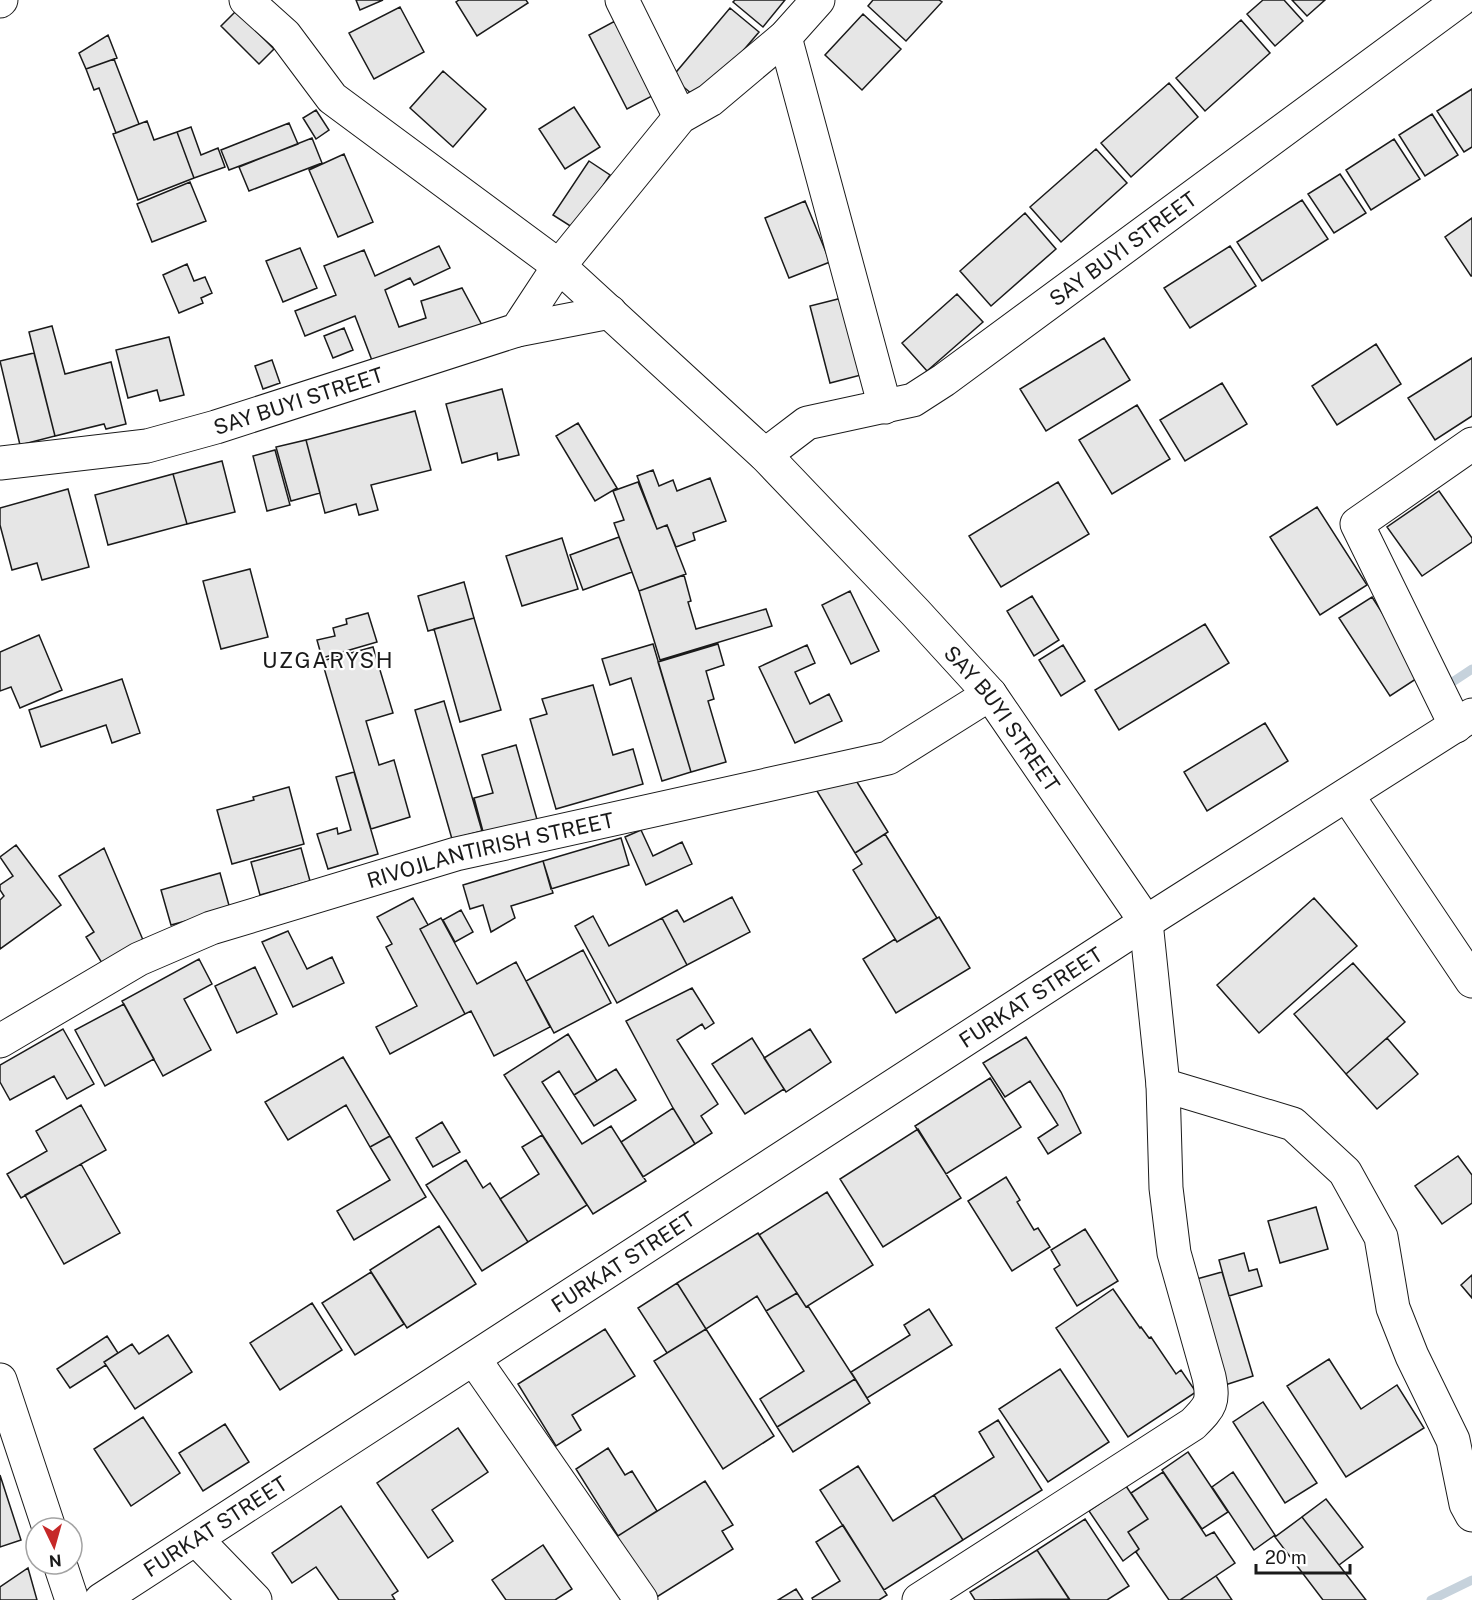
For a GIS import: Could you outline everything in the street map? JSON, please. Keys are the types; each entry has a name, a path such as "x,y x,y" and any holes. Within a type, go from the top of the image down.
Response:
{"street":[{"name":"SAY BUYI STREET","path":"246,0 285,35 332,98 559,266 765,455 990,694 1146,922"},
{"path":"622,0 680,117"},
{"path":"517,330 559,266 680,117 710,100 785,37 818,0"},
{"name":"SAY BUYI STREET","path":"765,455 807,423 913,400 944,380 1460,0"},
{"path":"785,37 885,407"},
{"name":"SAY BUYI STREET","path":"0,463 147,446 227,424 517,330 610,312"},
{"path":"1464,720 1357,524 1472,444"},
{"name":"RIVOJLANTIRISH STREET","path":"0,1041 139,959 211,928 456,854 888,758 990,694"},
{"name":"FURKAT STREET","path":"101,1600 1146,922 1464,720"},
{"path":"1347,795 1472,981"},
{"path":"919,1600 1192,1424 1209,1408 1212,1393 1209,1377 1174,1253 1166,1188 1163,1085 1146,922"},
{"path":"1163,1085 1293,1124 1345,1172 1381,1237 1393,1308 1412,1356 1453,1440 1466,1504 1472,1515"},
{"path":"474,1359 641,1600"},
{"path":"0,1380 45,1516"},
{"path":"196,1539 255,1600"},
{"path":"64,1576 72,1600"}],"building":[{"path":"356,0 383,0 360,10"},
{"path":"459,0 526,0 528,3 477,36 456,2"},
{"path":"735,0 785,0 763,27 733,2"},
{"path":"873,0 939,0 942,2 906,41 868,6"},
{"path":"1263,0 1284,0 1303,21 1275,46 1247,14"},
{"path":"1292,0 1325,0 1307,16"},
{"path":"400,7 424,52 374,79 349,33"},
{"path":"730,8 759,32 700,101 672,77"},
{"path":"236,11 274,49 259,64 221,26"},
{"path":"863,14 901,49 862,90 825,55"},
{"path":"1241,20 1270,53 1205,111 1176,78"},
{"path":"615,21 654,95 627,109 589,35"},
{"path":"108,35 117,58 86,69 79,53"},
{"path":"114,59 139,124 116,133 99,88 94,90 86,69"},
{"path":"443,71 486,109 453,147 410,108"},
{"path":"1169,83 1198,117 1131,177 1101,143"},
{"path":"1472,89 1472,147 1464,152 1437,111"},
{"path":"574,107 600,147 565,169 539,129"},
{"path":"316,110 329,130 316,139 303,118"},
{"path":"1432,114 1458,155 1425,176 1399,135"},
{"path":"147,121 154,140 177,132 194,178 138,200 113,134"},
{"path":"289,123 298,144 229,170 221,150"},
{"path":"191,127 201,155 218,148 225,167 194,178 177,132"},
{"path":"312,138 322,163 249,191 239,167"},
{"path":"1394,139 1420,179 1371,210 1346,170"},
{"path":"1096,149 1127,183 1061,242 1030,207"},
{"path":"344,154 373,222 338,237 309,170"},
{"path":"589,161 610,175 575,229 553,215"},
{"path":"1340,174 1366,213 1334,233 1308,194"},
{"path":"190,182 206,221 152,242 137,204"},
{"path":"1302,200 1328,239 1262,281 1237,242"},
{"path":"805,201 830,262 789,278 765,218"},
{"path":"1025,213 1056,249 991,306 960,271"},
{"path":"1472,218 1472,276 1471,276 1445,237"},
{"path":"439,246 450,268 414,285 410,278 385,290 399,327 426,318 421,301 462,288 483,327 373,363 355,316 305,336 295,311 336,295 324,266 364,250 375,276"},
{"path":"1230,246 1256,286 1190,328 1164,288"},
{"path":"300,248 317,288 283,302 266,261"},
{"path":"187,264 194,281 205,277 212,293 201,298 203,303 179,313 163,275"},
{"path":"957,294 983,322 927,371 902,343"},
{"path":"842,298 861,375 830,383 810,306"},
{"path":"52,326 65,374 111,362 126,424 106,429 104,424 55,436 29,332"},
{"path":"344,328 353,350 333,358 324,336"},
{"path":"169,337 184,395 160,401 157,390 128,398 116,350"},
{"path":"1104,338 1130,380 1046,431 1020,389"},
{"path":"1376,344 1401,384 1337,425 1312,386"},
{"path":"34,353 55,436 20,445 0,361"},
{"path":"1472,358 1472,416 1435,440 1408,398"},
{"path":"272,360 280,383 263,389 255,366"},
{"path":"1222,383 1247,424 1185,461 1160,420"},
{"path":"502,389 519,455 498,460 497,453 462,463 446,404"},
{"path":"1137,405 1170,459 1112,494 1079,440"},
{"path":"415,411 431,470 371,485 378,510 359,515 356,504 325,513 306,440"},
{"path":"578,423 617,488 595,501 556,436"},
{"path":"306,440 320,493 291,501 276,447"},
{"path":"275,450 290,505 267,511 253,456"},
{"path":"222,461 235,512 187,524 173,474"},
{"path":"653,470 659,486 673,480 677,491 710,478 726,521 693,533 695,540 676,547 667,525 657,529 637,476"},
{"path":"173,474 187,524 108,545 95,495"},
{"path":"638,482 657,529 667,525 686,574 639,591 614,523 624,520 613,491"},
{"path":"1058,482 1089,534 1001,587 969,536"},
{"path":"68,489 89,567 42,580 37,563 12,570 0,525 0,508"},
{"path":"1439,491 1472,538 1472,542 1422,576 1387,527"},
{"path":"1317,507 1367,585 1320,615 1270,537"},
{"path":"619,537 632,572 583,590 570,555"},
{"path":"562,538 578,589 522,606 506,556"},
{"path":"250,569 268,637 221,649 203,581"},
{"path":"684,575 691,601 688,602 696,629 766,609 772,626 660,660 639,591"},
{"path":"464,582 474,618 428,631 418,596"},
{"path":"850,591 879,651 851,664 822,605"},
{"path":"1032,596 1059,640 1034,656 1007,611"},
{"path":"1372,597 1422,675 1390,696 1339,618"},
{"path":"368,613 377,642 322,658 317,640 335,636 333,628 347,624 346,619"},
{"path":"474,618 501,710 460,722 434,629"},
{"path":"1205,624 1229,663 1119,730 1095,690"},
{"path":"39,635 62,690 20,708 11,687 0,691 0,652"},
{"path":"653,644 691,772 662,781 631,678 610,685 602,659"},
{"path":"718,644 724,665 706,671 714,699 708,701 726,762 691,772 658,662"},
{"path":"807,645 815,663 795,672 810,704 829,694 842,721 795,743 759,667"},
{"path":"1063,645 1085,681 1061,696 1039,660"},
{"path":"373,647 393,713 366,721 379,765 394,760 410,817 371,829 322,661"},
{"path":"122,679 140,733 112,743 106,725 41,747 29,710"},
{"path":"593,685 613,755 633,749 643,784 556,809 530,719 547,714 542,699"},
{"path":"444,701 482,831 452,839 415,710"},
{"path":"1265,723 1288,761 1207,811 1184,772"},
{"path":"516,745 538,823 485,839 474,798 493,793 482,755"},
{"path":"354,772 378,854 328,869 317,834 337,828 338,834 351,830 336,777"},
{"path":"852,774 888,832 855,853 812,783"},
{"path":"289,787 304,844 232,864 217,810"},
{"path":"641,830 653,856 682,842 692,864 646,885 625,837"},
{"path":"885,834 937,918 897,942 853,870 862,864 855,853"},
{"path":"621,838 629,865 551,889 543,861"},
{"path":"16,845 61,905 0,949 0,900 4,896 0,885 13,876 0,857"},
{"path":"104,848 143,940 105,968 86,937 94,932 59,876"},
{"path":"301,848 310,881 260,895 251,862"},
{"path":"543,861 553,893 511,906 515,918 491,932 483,905 470,909 463,885"},
{"path":"220,873 230,909 171,925 161,890"},
{"path":"732,897 750,932 687,965 662,918 677,910 684,922"},
{"path":"413,898 428,925 420,929 465,1014 390,1054 376,1027 417,1006 386,947 392,944 377,917"},
{"path":"1314,898 1357,946 1259,1033 1217,985"},
{"path":"461,910 473,932 455,942 443,920"},
{"path":"593,916 609,946 662,918 687,965 617,1003 575,926"},
{"path":"939,917 970,968 896,1013 863,959 895,939 897,942"},
{"path":"441,918 477,984 516,962 550,1027 494,1056 471,1011 465,1014 420,929"},
{"path":"288,931 307,969 332,957 344,983 293,1007 262,942"},
{"path":"583,950 611,1003 554,1033 526,981"},
{"path":"199,959 212,984 184,999 211,1050 163,1076 122,1001"},
{"path":"1353,963 1405,1022 1346,1074 1294,1014"},
{"path":"255,967 277,1014 237,1033 215,986"},
{"path":"692,988 714,1023 705,1029 702,1024 677,1040 718,1104 701,1116 712,1133 695,1144 626,1021"},
{"path":"124,1004 154,1059 105,1086 75,1030"},
{"path":"63,1029 94,1084 67,1099 54,1076 10,1100 0,1082 0,1065"},
{"path":"810,1029 831,1062 786,1092 764,1058"},
{"path":"568,1034 597,1081 574,1095 559,1071 542,1082 582,1144 611,1126 646,1181 593,1214 504,1075"},
{"path":"1026,1037 1061,1092 1081,1133 1048,1154 1038,1138 1058,1125 1030,1081 1005,1097 983,1063"},
{"path":"752,1038 784,1089 745,1114 712,1064"},
{"path":"1387,1038 1418,1074 1377,1109 1346,1074"},
{"path":"343,1057 390,1136 370,1147 346,1105 288,1140 265,1102"},
{"path":"616,1069 636,1100 594,1126 574,1095"},
{"path":"990,1078 1021,1127 946,1174 915,1126"},
{"path":"81,1105 106,1150 21,1198 7,1174 47,1151 36,1131"},
{"path":"673,1108 695,1144 643,1177 621,1142"},
{"path":"442,1122 460,1152 433,1167 416,1138"},
{"path":"918,1129 961,1198 883,1247 840,1179"},
{"path":"542,1135 587,1205 528,1242 500,1199 539,1174 522,1147"},
{"path":"390,1136 426,1197 354,1240 337,1211 390,1180 370,1147"},
{"path":"1458,1156 1472,1175 1472,1203 1442,1224 1415,1186"},
{"path":"466,1160 483,1188 490,1183 528,1242 482,1271 426,1185"},
{"path":"81,1164 120,1233 64,1264 25,1195"},
{"path":"1006,1177 1020,1200 1017,1202 1034,1230 1038,1228 1050,1247 1012,1271 968,1201"},
{"path":"827,1192 873,1265 806,1307 759,1235"},
{"path":"1316,1207 1328,1249 1280,1263 1268,1221"},
{"path":"439,1226 476,1284 407,1328 370,1270"},
{"path":"1085,1229 1118,1281 1077,1306 1054,1269 1060,1265 1051,1250"},
{"path":"758,1233 797,1293 766,1311 757,1296 706,1329 677,1283"},
{"path":"1244,1253 1249,1271 1257,1269 1262,1286 1229,1296 1219,1260"},
{"path":"371,1272 404,1324 355,1355 322,1303"},
{"path":"1222,1272 1253,1376 1225,1385 1193,1280"},
{"path":"1472,1275 1472,1298 1461,1285"},
{"path":"677,1283 706,1329 667,1353 638,1308"},
{"path":"1113,1289 1140,1328 1149,1338 1151,1337 1176,1374 1181,1370 1196,1392 1128,1437 1056,1328"},
{"path":"797,1293 806,1307 808,1306 855,1379 777,1427 760,1399 804,1371 766,1311"},
{"path":"312,1303 342,1350 280,1390 250,1343"},
{"path":"929,1309 952,1345 867,1398 851,1372 910,1335 904,1325"},
{"path":"605,1329 635,1376 572,1415 581,1430 556,1446 518,1384"},
{"path":"706,1329 774,1436 723,1469 654,1361"},
{"path":"168,1335 192,1372 135,1409 104,1362 132,1344 139,1354"},
{"path":"107,1336 118,1353 104,1362 106,1365 70,1388 57,1369"},
{"path":"1329,1359 1361,1409 1397,1385 1424,1428 1346,1477 1287,1386"},
{"path":"1060,1369 1109,1442 1048,1482 999,1409"},
{"path":"855,1379 870,1403 793,1452 777,1427"},
{"path":"1263,1402 1317,1483 1285,1503 1233,1422"},
{"path":"143,1417 180,1473 131,1506 94,1449"},
{"path":"998,1420 1042,1490 963,1540 934,1495 994,1457 979,1432"},
{"path":"225,1424 249,1462 203,1491 179,1453"},
{"path":"458,1428 488,1472 432,1510 453,1541 428,1558 377,1483"},
{"path":"608,1448 625,1475 632,1471 657,1511 618,1536 576,1469"},
{"path":"1188,1452 1228,1512 1202,1529 1162,1470"},
{"path":"858,1466 893,1521 934,1495 963,1540 884,1590 820,1490"},
{"path":"1163,1472 1206,1536 1214,1532 1235,1563 1180,1600 1169,1600 1136,1552 1139,1549 1128,1532 1148,1519 1131,1493"},
{"path":"1233,1472 1275,1535 1254,1550 1212,1487"},
{"path":"0,1475 21,1540 0,1547"},
{"path":"705,1481 733,1525 722,1531 733,1549 652,1600 613,1539"},
{"path":"1126,1486 1148,1519 1128,1532 1139,1549 1123,1561 1089,1511"},
{"path":"1326,1499 1363,1547 1339,1565 1302,1517"},
{"path":"341,1506 398,1591 392,1595 395,1600 339,1600 316,1567 292,1583 272,1553"},
{"path":"1302,1517 1366,1600 1323,1600 1275,1537"},
{"path":"1085,1519 1129,1586 1107,1600 1070,1600 1037,1550"},
{"path":"843,1525 887,1595 879,1600 813,1600 812,1598 840,1581 816,1542"},
{"path":"543,1545 572,1589 555,1600 506,1600 492,1580"},
{"path":"1037,1550 1069,1599 975,1600 970,1592"},
{"path":"24,1571 24,1576 30,1576 37,1600 0,1600 0,1587"},
{"path":"1216,1576 1232,1600 1180,1600"},
{"path":"796,1589 803,1600 778,1600"}],"waterway":[{"path":"1454,681 1472,669"},
{"path":"1431,1600 1472,1580"}],"district":[{"name":"UZGARYSH","path":"328,660"}]}
